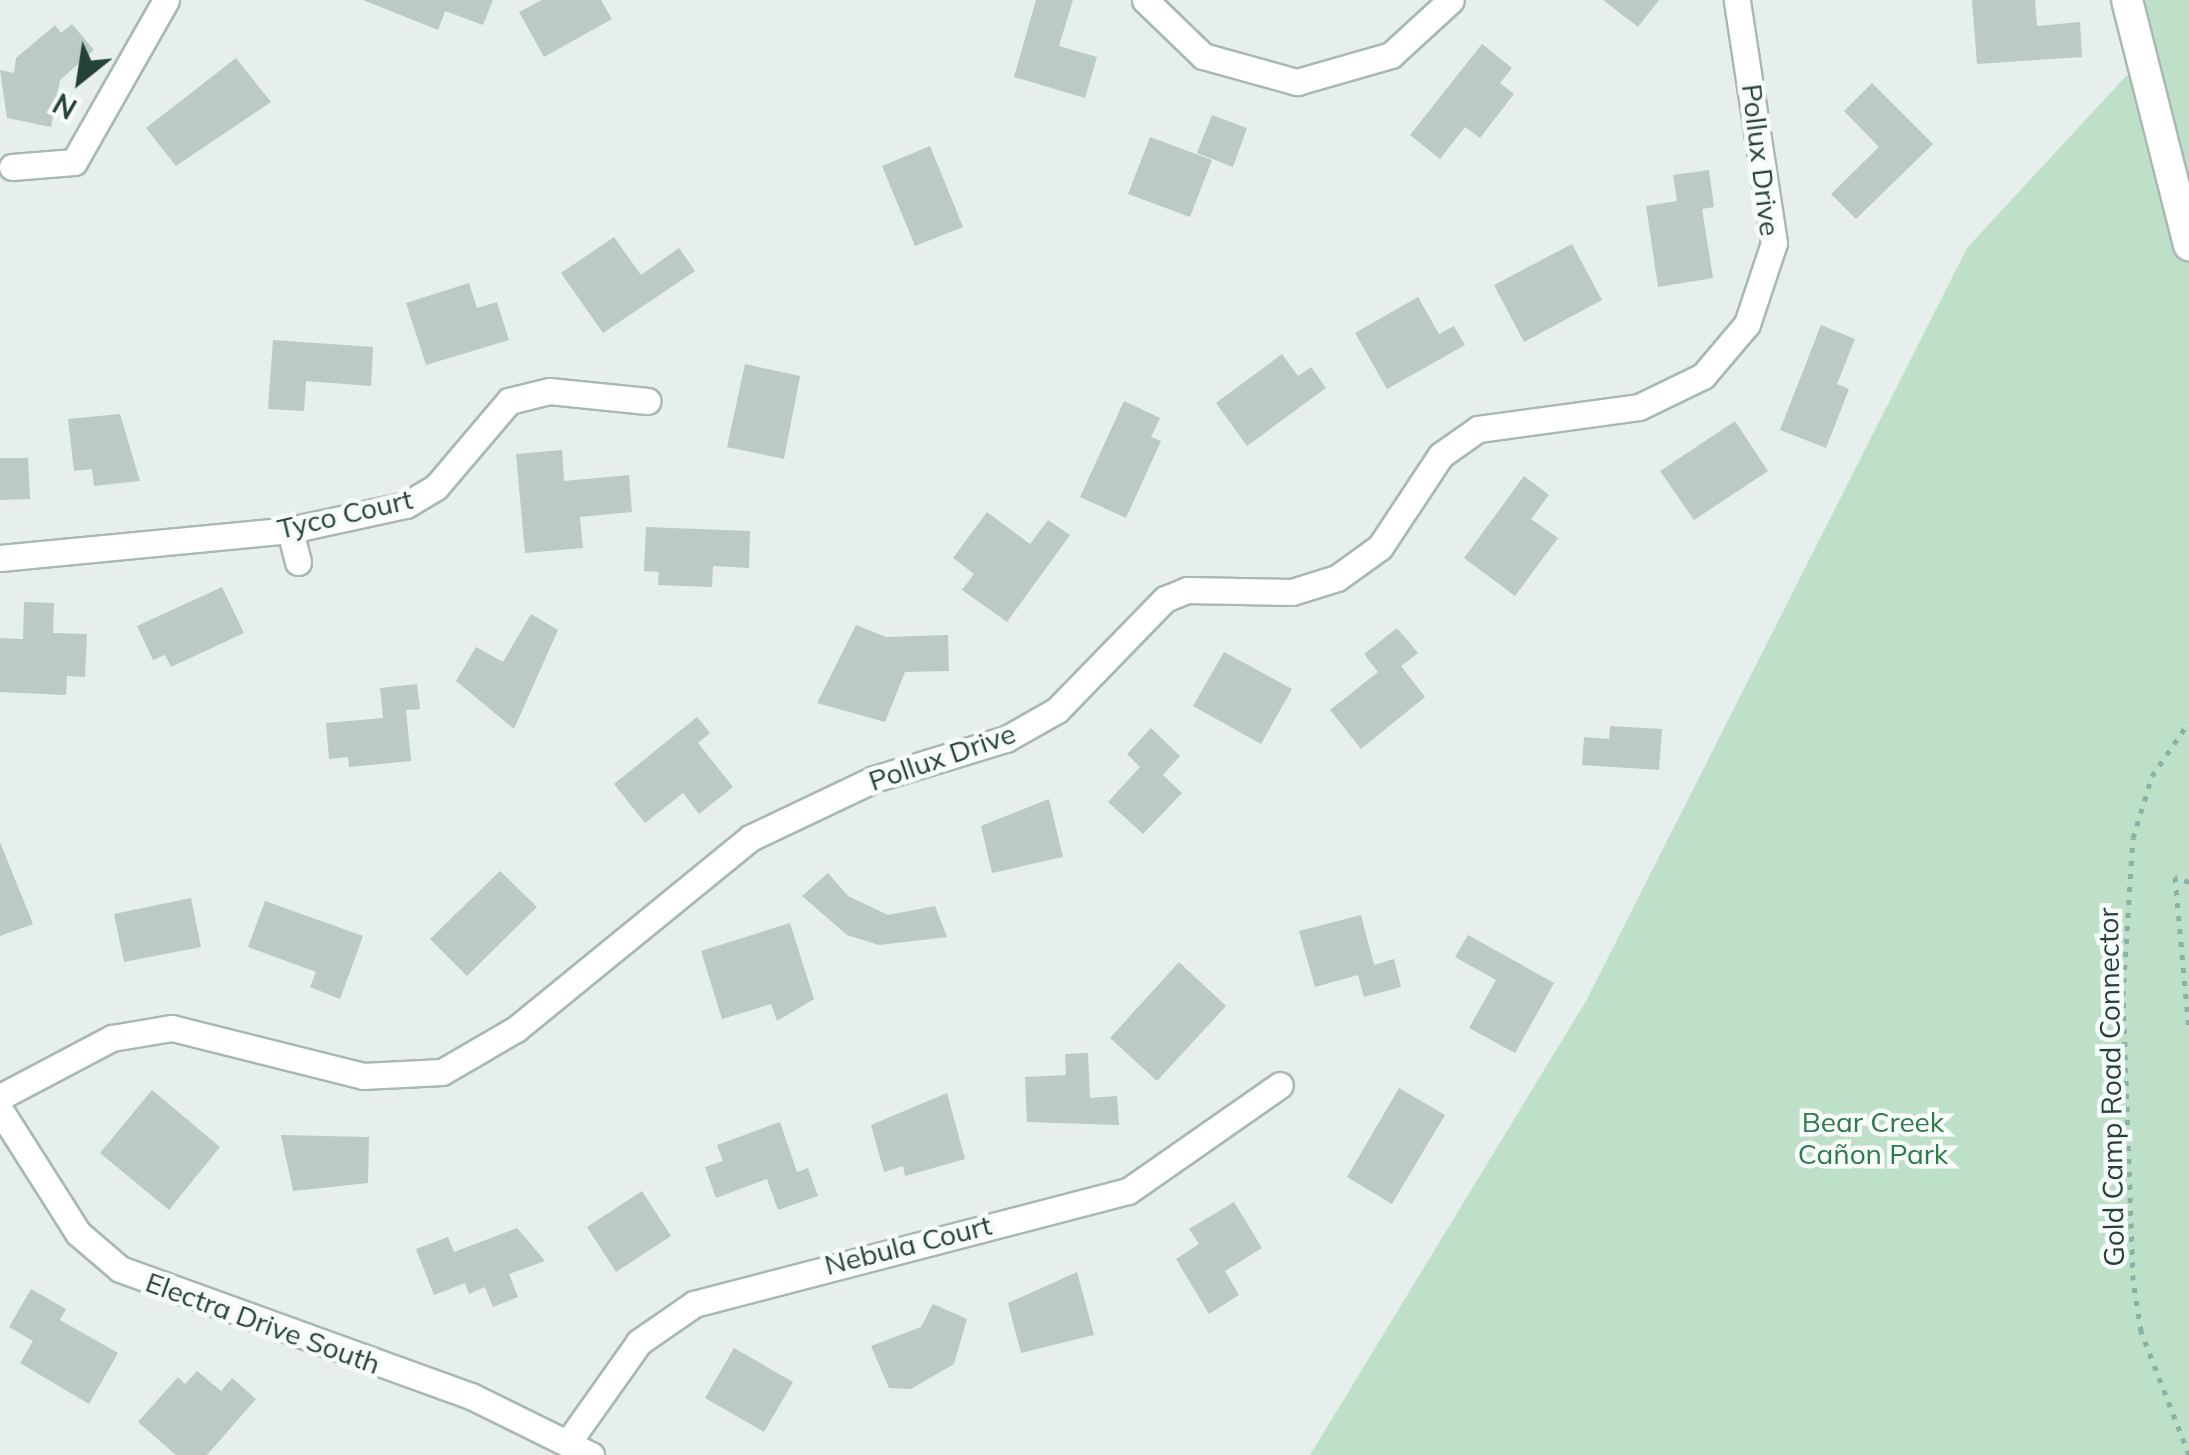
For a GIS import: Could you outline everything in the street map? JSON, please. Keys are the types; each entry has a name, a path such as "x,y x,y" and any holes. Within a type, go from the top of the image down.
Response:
{"street":[{"path":"12,167 74,162 166,0"},
{"path":"1145,0 1203,56 1297,82 1391,55 1451,0"},
{"name":"Pollux Drive","path":"0,1098 112,1038 172,1028 363,1076 442,1072 516,1028 750,838 874,780 1006,739 1057,710 1165,599 1324,582 1380,547 1441,455 1478,429 1639,407 1703,376 1747,324 1774,243 1738,0"},
{"path":"2128,0 2138,63 2189,245"},
{"name":"Tyco Court","path":"0,558 290,530 422,499 508,401 549,391 647,401"},
{"path":"290,530 298,562"},
{"name":"Nebula Court","path":"580,1448 639,1342 694,1304 1128,1191 1280,1086"},
{"name":"Electra Drive South","path":"0,1110 78,1233 143,1282 471,1396 580,1448"}],"path":[{"name":"Gold Camp Road Connector","path":"2188,1455 2141,1331 2134,1280 2123,995 2133,838 2152,776 2189,722"},
{"path":"2189,882 2175,877 2189,1032"}],"green space":[{"name":"Bear Creek Cañon Park","path":"2140,0 2189,0 2189,1455 1310,1455 1586,1001 1967,248 2126,76 2153,67"}],"building":[{"path":"363,0 493,0 483,25 445,11 438,30"},
{"path":"542,0 601,0 612,19 544,57 519,12"},
{"path":"1036,0 1073,0 1059,46 1097,57 1085,98 1014,77"},
{"path":"1603,0 1659,0 1638,27"},
{"path":"1972,0 2035,0 2037,26 2080,22 2082,57 1977,64"},
{"path":"72,24 94,50 60,80 51,127 7,118 0,70 14,73 16,58 55,25 61,33"},
{"path":"1482,44 1512,68 1500,83 1514,94 1480,138 1465,127 1440,159 1410,135"},
{"path":"236,58 271,102 176,166 146,128"},
{"path":"1872,83 1933,144 1856,219 1831,194 1879,147 1844,111"},
{"path":"1212,115 1247,128 1233,167 1197,153"},
{"path":"1150,137 1212,160 1190,217 1128,194"},
{"path":"930,146 963,227 915,246 882,166"},
{"path":"1709,170 1714,207 1702,209 1713,278 1658,287 1646,206 1677,201 1673,175"},
{"path":"614,237 641,275 679,248 695,271 603,333 561,273"},
{"path":"1572,244 1602,300 1524,342 1494,285"},
{"path":"469,283 477,308 497,302 509,340 426,365 406,303"},
{"path":"1418,297 1439,334 1454,326 1465,345 1387,389 1355,333"},
{"path":"1821,325 1855,339 1837,384 1849,389 1826,448 1780,430"},
{"path":"273,340 373,347 371,386 306,381 304,411 268,409"},
{"path":"1282,354 1298,376 1311,367 1326,388 1247,446 1216,403"},
{"path":"745,364 800,376 784,459 727,447"},
{"path":"1124,401 1160,418 1151,437 1161,441 1126,518 1080,497"},
{"path":"120,414 140,481 94,486 92,469 74,471 68,419"},
{"path":"1735,421 1768,471 1694,520 1660,471"},
{"path":"562,450 564,481 629,475 632,512 580,517 583,548 525,553 516,454"},
{"path":"0,458 28,458 30,499 0,500"},
{"path":"1524,476 1549,495 1531,519 1558,538 1515,596 1464,558"},
{"path":"987,512 1030,544 1048,520 1070,535 1007,622 962,590 974,574 953,558"},
{"path":"646,527 750,531 749,568 713,566 712,587 658,585 659,572 644,571"},
{"path":"222,587 244,633 171,667 165,655 153,660 137,626"},
{"path":"24,602 54,603 53,633 87,634 85,677 67,676 66,695 0,692 0,638 23,639"},
{"path":"531,614 558,630 514,729 456,681 476,647 503,662"},
{"path":"856,625 886,637 948,635 949,671 905,672 885,722 817,703"},
{"path":"1397,628 1418,653 1401,666 1425,697 1361,749 1330,710 1378,672 1364,654"},
{"path":"1224,652 1292,689 1261,744 1193,706"},
{"path":"417,684 420,709 406,710 411,761 349,767 348,757 329,759 326,723 383,718 380,688"},
{"path":"697,717 710,733 698,743 733,787 699,814 683,793 645,823 614,784"},
{"path":"1610,726 1662,729 1659,770 1582,765 1584,737 1609,739"},
{"path":"1151,728 1180,756 1163,775 1182,793 1143,834 1108,802 1140,767 1127,754"},
{"path":"1049,799 1063,857 992,873 981,826"},
{"path":"0,842 33,924 0,936"},
{"path":"500,871 537,907 467,976 430,939"},
{"path":"828,873 848,896 888,915 935,906 947,937 879,945 847,935 802,896"},
{"path":"191,898 201,947 124,962 114,914"},
{"path":"265,901 363,936 340,999 310,987 316,972 248,947"},
{"path":"1361,915 1374,965 1394,959 1401,987 1364,997 1358,975 1315,987 1299,931"},
{"path":"790,923 814,999 777,1021 771,1004 722,1019 701,951"},
{"path":"1468,935 1554,983 1515,1053 1469,1028 1496,980 1455,957"},
{"path":"1179,962 1226,1006 1157,1081 1110,1038"},
{"path":"1088,1053 1090,1098 1117,1096 1119,1125 1027,1122 1025,1077 1066,1075 1065,1054"},
{"path":"1399,1088 1445,1115 1392,1204 1347,1177"},
{"path":"152,1090 220,1147 169,1210 100,1153"},
{"path":"947,1093 965,1159 905,1176 903,1166 884,1172 871,1125"},
{"path":"780,1122 797,1172 808,1168 818,1196 778,1210 767,1179 716,1198 705,1167 723,1161 717,1145"},
{"path":"281,1135 369,1137 368,1183 293,1191"},
{"path":"642,1191 671,1236 616,1272 587,1227"},
{"path":"1234,1202 1262,1248 1225,1271 1239,1295 1209,1314 1176,1259 1199,1244 1189,1229"},
{"path":"517,1228 545,1261 509,1274 518,1297 493,1307 485,1287 469,1294 465,1283 434,1295 416,1249 448,1237 454,1252"},
{"path":"1077,1272 1094,1335 1021,1353 1008,1303"},
{"path":"31,1289 66,1309 60,1320 118,1353 89,1404 20,1363 33,1341 9,1327"},
{"path":"933,1304 967,1319 954,1364 911,1389 889,1388 871,1346 921,1327"},
{"path":"734,1348 793,1382 764,1432 705,1398"},
{"path":"197,1371 221,1391 232,1378 256,1399 207,1455 176,1455 138,1422 178,1377 185,1384"}]}
